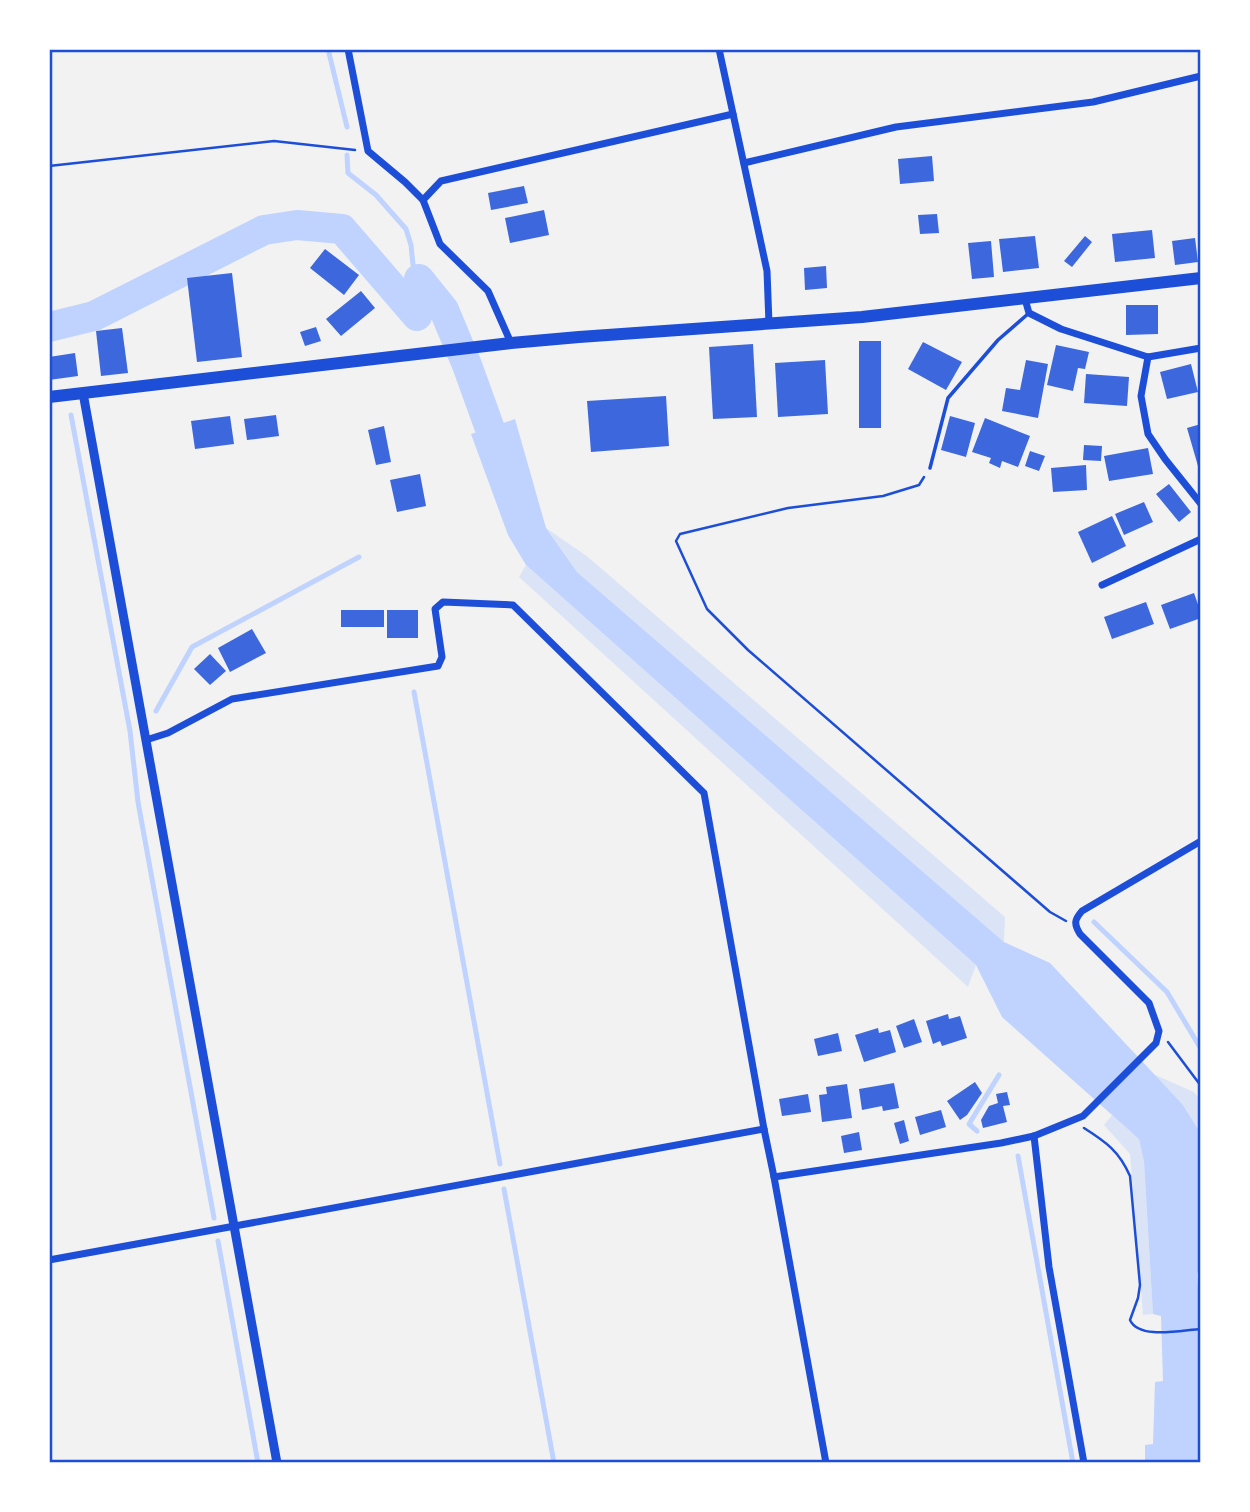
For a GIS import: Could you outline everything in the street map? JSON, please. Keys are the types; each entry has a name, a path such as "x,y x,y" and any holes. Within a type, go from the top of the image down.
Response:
{"main road":[{"path":"49,397 506,344 862,317 1201,278"}],"street":[{"path":"348,49 368,151 423,200 440,244 488,291 506,344"},
{"path":"719,49 767,271 769,324"},
{"path":"744,163 896,127 1093,102 1201,76"},
{"path":"423,200 441,181 733,114"},
{"path":"1025,299 1029,313 1061,329 1148,357 1201,348"},
{"path":"1148,357 1141,396 1148,434 1201,504"},
{"path":"83,393 277,1463"},
{"path":"1102,585 1201,539"},
{"path":"146,740 168,733 232,699 438,666 442,657 435,609 443,602 513,605 704,793 826,1463"},
{"path":"774,1177 1001,1143 1034,1136 1083,1116 1156,1043 1159,1031 1149,1003 1080,934 1075,926 1076,917 1201,841"},
{"path":"49,1260 764,1129"},
{"path":"1034,1136 1049,1267 1084,1463"}],"lane":[{"path":"930,468 948,398 998,340 1029,313"}],"path":[{"path":"49,166 274,141 368,151"},
{"path":"930,468 919,485 883,496 788,508 680,534 676,541 707,609 748,650 1050,912 1075,926"},
{"path":"1159,1031 1201,1086"},
{"path":"1072,1121 1115,1150 1124,1161 1130,1176 1140,1285 1130,1320 1132,1325 1140,1331 1154,1332 1201,1329"}],"shaded area":[{"path":"546,528 588,557 1005,917 1004,942 577,572"},
{"path":"526,565 976,965 968,987 519,577"},
{"path":"1153,1074 1194,1092 1201,1101 1201,1134 1183,1105"},
{"path":"1112,1115 1139,1139 1144,1162 1153,1314 1143,1315 1130,1154 1104,1125"}],"water":[{"path":"515,419 546,528 577,572 1004,942 1050,963 1183,1105 1201,1134 1201,1266 1197,1274 1201,1332 1201,1463 1145,1463 1145,1445 1153,1444 1155,1382 1163,1381 1161,1316 1153,1314 1144,1162 1139,1139 1002,1017 976,965 526,565 508,535 471,434"}],"building":[{"path":"932,156 934,181 900,184 898,159"},
{"path":"524,186 528,203 491,210 488,193"},
{"path":"544,210 549,235 510,243 505,218"},
{"path":"937,214 939,233 920,234 918,215"},
{"path":"1152,230 1155,258 1115,262 1112,234"},
{"path":"1035,236 1039,268 1003,272 999,239"},
{"path":"1085,236 1092,242 1072,267 1064,261"},
{"path":"1195,238 1198,262 1175,265 1172,241"},
{"path":"991,241 994,277 972,279 968,243"},
{"path":"325,249 359,275 344,295 310,268"},
{"path":"826,266 827,288 805,290 804,268"},
{"path":"232,273 242,357 197,362 187,278"},
{"path":"361,291 375,308 341,336 326,319"},
{"path":"1126,305 1158,305 1158,334 1126,335"},
{"path":"316,327 321,341 305,346 300,332"},
{"path":"122,328 128,373 101,376 96,331"},
{"path":"859,341 881,341 881,428 859,428"},
{"path":"923,342 962,362 946,390 908,369"},
{"path":"753,344 757,417 713,419 709,347"},
{"path":"1056,345 1089,352 1085,369 1078,368 1073,391 1047,385"},
{"path":"75,353 78,376 49,380 49,357"},
{"path":"825,360 828,414 778,417 775,363"},
{"path":"1026,360 1048,364 1038,418 1002,411 1006,388 1020,390"},
{"path":"1191,364 1198,392 1167,399 1160,372"},
{"path":"1086,374 1129,377 1127,406 1084,403"},
{"path":"666,396 669,446 591,452 587,401"},
{"path":"276,415 279,436 247,440 244,419"},
{"path":"230,416 234,444 195,449 191,421"},
{"path":"950,416 975,423 966,457 941,450"},
{"path":"985,418 1030,436 1018,467 1002,461 1000,468 989,463 991,458 972,452"},
{"path":"1201,424 1201,473 1200,473 1187,428"},
{"path":"384,426 391,462 376,465 368,430"},
{"path":"1084,445 1102,446 1101,461 1083,460"},
{"path":"1148,448 1153,474 1109,481 1104,456"},
{"path":"1030,451 1045,456 1039,471 1025,466"},
{"path":"1086,465 1087,490 1053,492 1051,468"},
{"path":"420,474 426,506 397,512 390,480"},
{"path":"1169,484 1191,512 1179,522 1156,494"},
{"path":"1144,502 1153,522 1124,535 1115,514"},
{"path":"1112,516 1126,546 1092,563 1078,532"},
{"path":"1194,593 1201,618 1170,629 1161,605"},
{"path":"1146,602 1154,624 1112,639 1104,617"},
{"path":"341,610 384,610 384,627 341,627"},
{"path":"387,610 418,610 418,638 387,638"},
{"path":"252,629 266,653 230,672 218,648"},
{"path":"210,654 226,671 210,685 194,669"},
{"path":"948,1014 949,1019 960,1016 967,1038 942,1046 940,1041 933,1044 926,1021"},
{"path":"914,1019 922,1042 904,1048 896,1026"},
{"path":"878,1028 879,1033 890,1030 896,1052 864,1062 855,1035"},
{"path":"838,1033 842,1051 818,1056 814,1039"},
{"path":"975,1082 982,1093 967,1115 960,1120 947,1101"},
{"path":"894,1083 899,1108 883,1111 882,1106 862,1110 859,1089"},
{"path":"847,1084 852,1118 822,1122 819,1095 827,1094 826,1087"},
{"path":"1007,1092 1010,1105 1003,1106 1007,1122 983,1128 981,1120 989,1106 998,1103 996,1094"},
{"path":"808,1094 811,1112 782,1116 779,1099"},
{"path":"941,1110 946,1127 920,1135 915,1117"},
{"path":"904,1120 909,1141 900,1144 894,1123"},
{"path":"859,1132 862,1150 844,1153 841,1136"}],"waterway":[{"path":"328,49 347,127"},
{"path":"347,155 348,173 376,195 406,229 413,265 419,279"},
{"path":"49,327 94,316 264,230 297,225 342,229 417,316 419,279 444,310 503,465"},
{"path":"71,415 130,731 138,802 214,1218"},
{"path":"156,711 192,647 359,557"},
{"path":"414,692 500,1164"},
{"path":"1094,922 1167,992 1201,1049"},
{"path":"977,1131 969,1124 999,1075"},
{"path":"1018,1156 1073,1463"},
{"path":"504,1189 554,1463"},
{"path":"218,1241 258,1463"}]}
